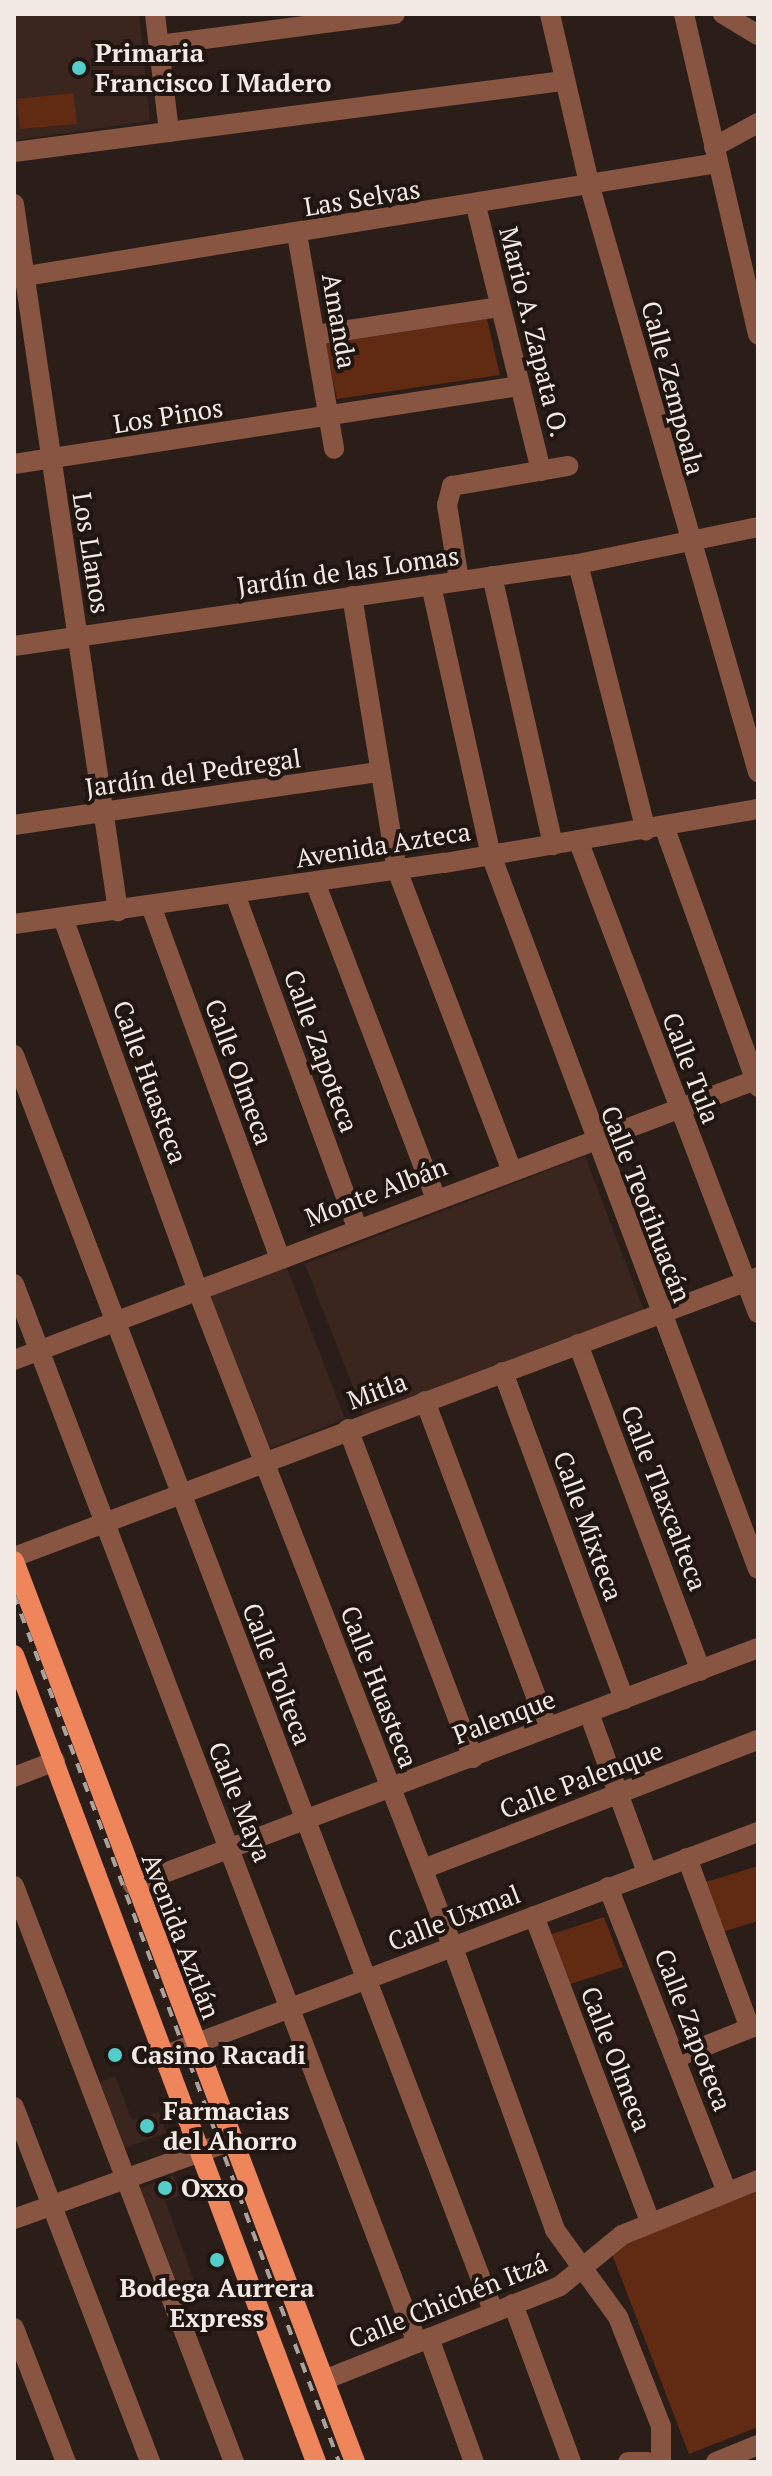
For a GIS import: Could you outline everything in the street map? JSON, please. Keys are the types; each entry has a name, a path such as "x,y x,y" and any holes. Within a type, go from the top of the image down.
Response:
{"main road":[{"name":"Avenida Aztlán","path":"14,1559 133,1885 355,2462"},
{"path":"14,1655 168,2054 316,2462"}],"street":[{"path":"155,14 169,132"},
{"path":"159,45 395,14"},
{"name":"Calle Zempoala","path":"550,14 563,81 590,187 688,543 758,772"},
{"path":"684,14 758,335"},
{"path":"723,14 758,35"},
{"path":"14,152 563,81"},
{"name":"Las Selvas","path":"19,277 590,187 715,155 758,123"},
{"name":"Los Llanos","path":"14,204 19,277 50,459 118,911"},
{"name":"Mario A. Zapata O.","path":"476,206 541,471"},
{"name":"Amanda","path":"297,234 334,449"},
{"path":"316,335 499,307"},
{"name":"Los Pinos","path":"14,464 329,418 519,386"},
{"path":"459,580 447,505 456,483 568,466"},
{"name":"Jardín de las Lomas","path":"14,646 578,564 758,527"},
{"path":"578,564 655,828 757,1082"},
{"path":"492,576 553,845"},
{"name":"Calle Teotihuacán","path":"431,585 491,855 593,1140 758,1569"},
{"path":"352,596 397,870 511,1169"},
{"name":"Jardín del Pedregal","path":"14,825 379,772"},
{"name":"Avenida Azteca","path":"14,924 397,870 758,809"},
{"name":"Calle Tula","path":"578,840 679,1108 752,1280 758,1313"},
{"path":"315,882 435,1197"},
{"name":"Calle Zapoteca","path":"235,894 357,1227"},
{"name":"Calle Olmeca","path":"151,906 279,1256"},
{"name":"Calle Huasteca","path":"63,918 197,1289 452,1945 555,2230 618,2317 661,2426 661,2462"},
{"name":"Calle Tolteca","path":"14,1055 493,2311"},
{"name":"Monte Albán","path":"14,1360 435,1197 757,1082"},
{"name":"Mitla","path":"14,1559 348,1429 752,1280"},
{"name":"Calle Maya","path":"14,1284 291,2008 474,2462"},
{"name":"Calle Tlaxcalteca","path":"578,1344 701,1671"},
{"name":"Calle Mixteca","path":"503,1372 624,1699"},
{"path":"425,1401 548,1728"},
{"path":"348,1429 473,1758"},
{"name":"Palenque","path":"133,1885 758,1648"},
{"path":"589,1713 647,1872"},
{"name":"Calle Palenque","path":"423,1869 758,1740"},
{"path":"14,1777 55,1761"},
{"name":"Calle Uxmal","path":"168,2054 758,1832"},
{"path":"675,2058 754,2027 687,1858"},
{"path":"14,1886 234,2462"},
{"name":"Calle Zapoteca","path":"608,1887 727,2192"},
{"name":"Calle Olmeca","path":"534,1916 650,2221"},
{"path":"14,2107 150,2462"},
{"path":"14,2219 231,2141"},
{"name":"Calle Chichén Itzá","path":"324,2380 560,2286 622,2235 650,2221 758,2180"},
{"path":"513,2304 571,2462"},
{"path":"14,2328 66,2462"},
{"path":"716,2462 747,2453"},
{"path":"628,2462 648,2462"}],"shaded area":[{"name":"Primaria Francisco I Madero","path":"14,14 139,14 150,121 16,140"},
{"path":"73,93 77,124 20,129 17,99"},
{"path":"487,319 500,375 337,399 325,344"},
{"path":"585,1156 644,1311 364,1415 305,1264"},
{"path":"285,1263 345,1419 268,1449 209,1294"},
{"path":"758,1866 758,1921 722,1932 706,1882"},
{"path":"604,1917 623,1967 567,1985 549,1935"},
{"path":"115,2076 132,2120 159,2112 166,2133 119,2150 98,2083"},
{"path":"173,2175 181,2195 165,2201 194,2280 175,2286 136,2190"},
{"path":"758,2191 758,2427 689,2454 610,2249"}],"railway":[{"path":"14,1595 339,2462"}],"place":[{"name":"Primaria Francisco I Madero","path":"79,68"},
{"name":"Casino Racadi","path":"115,2055"},
{"name":"Farmacias del Ahorro","path":"147,2126"},
{"name":"Oxxo","path":"165,2188"},
{"name":"Bodega Aurrera Express","path":"217,2260"}]}
